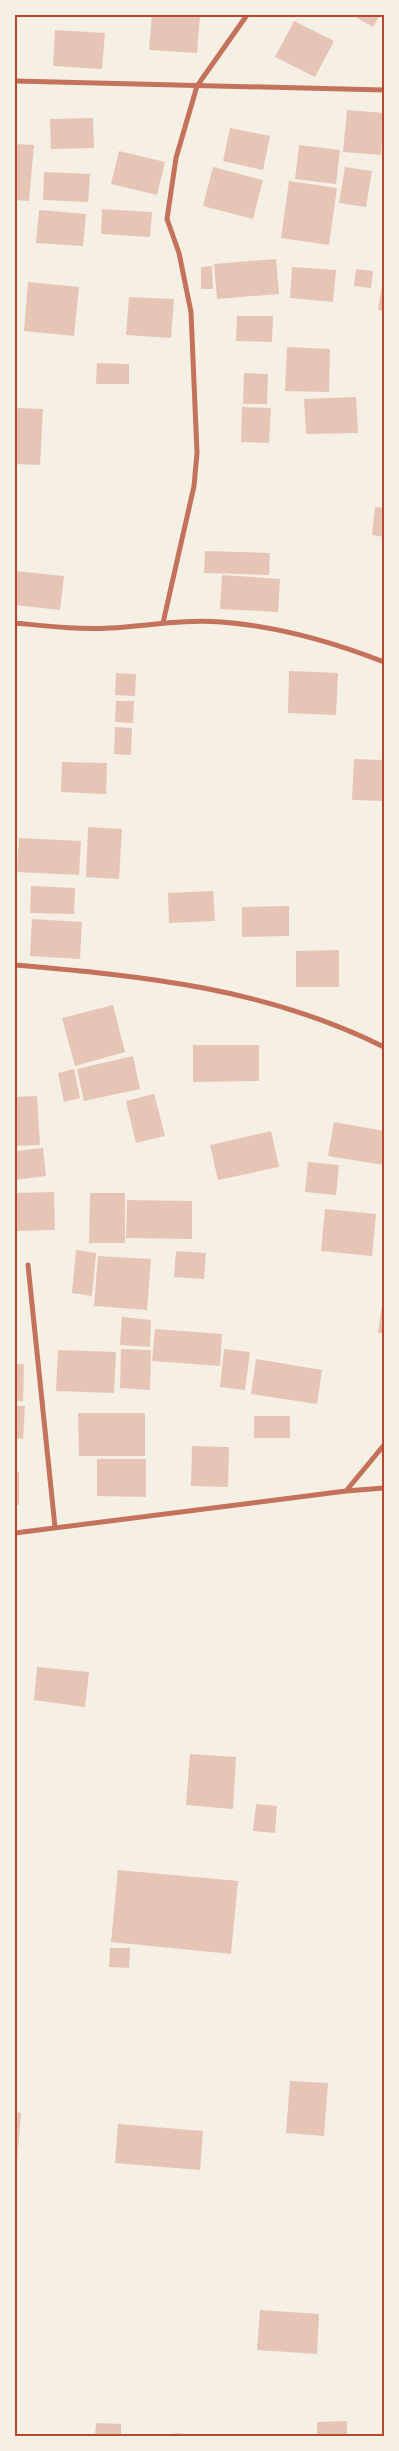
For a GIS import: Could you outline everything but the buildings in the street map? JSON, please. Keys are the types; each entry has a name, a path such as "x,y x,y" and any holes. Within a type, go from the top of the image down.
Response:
{"street":[{"path":"163,623 194,486 197,454 191,312 179,253 167,219 176,158 197,86 247,15"},
{"path":"15,81 384,90"},
{"path":"15,623 63,628 109,629 163,623 221,622 285,632 351,649 384,662"},
{"path":"15,965 111,973 218,989 345,1028 384,1048"},
{"path":"28,1265 55,1527"},
{"path":"346,1491 384,1445"},
{"path":"15,1533 346,1491 384,1488"}]}
